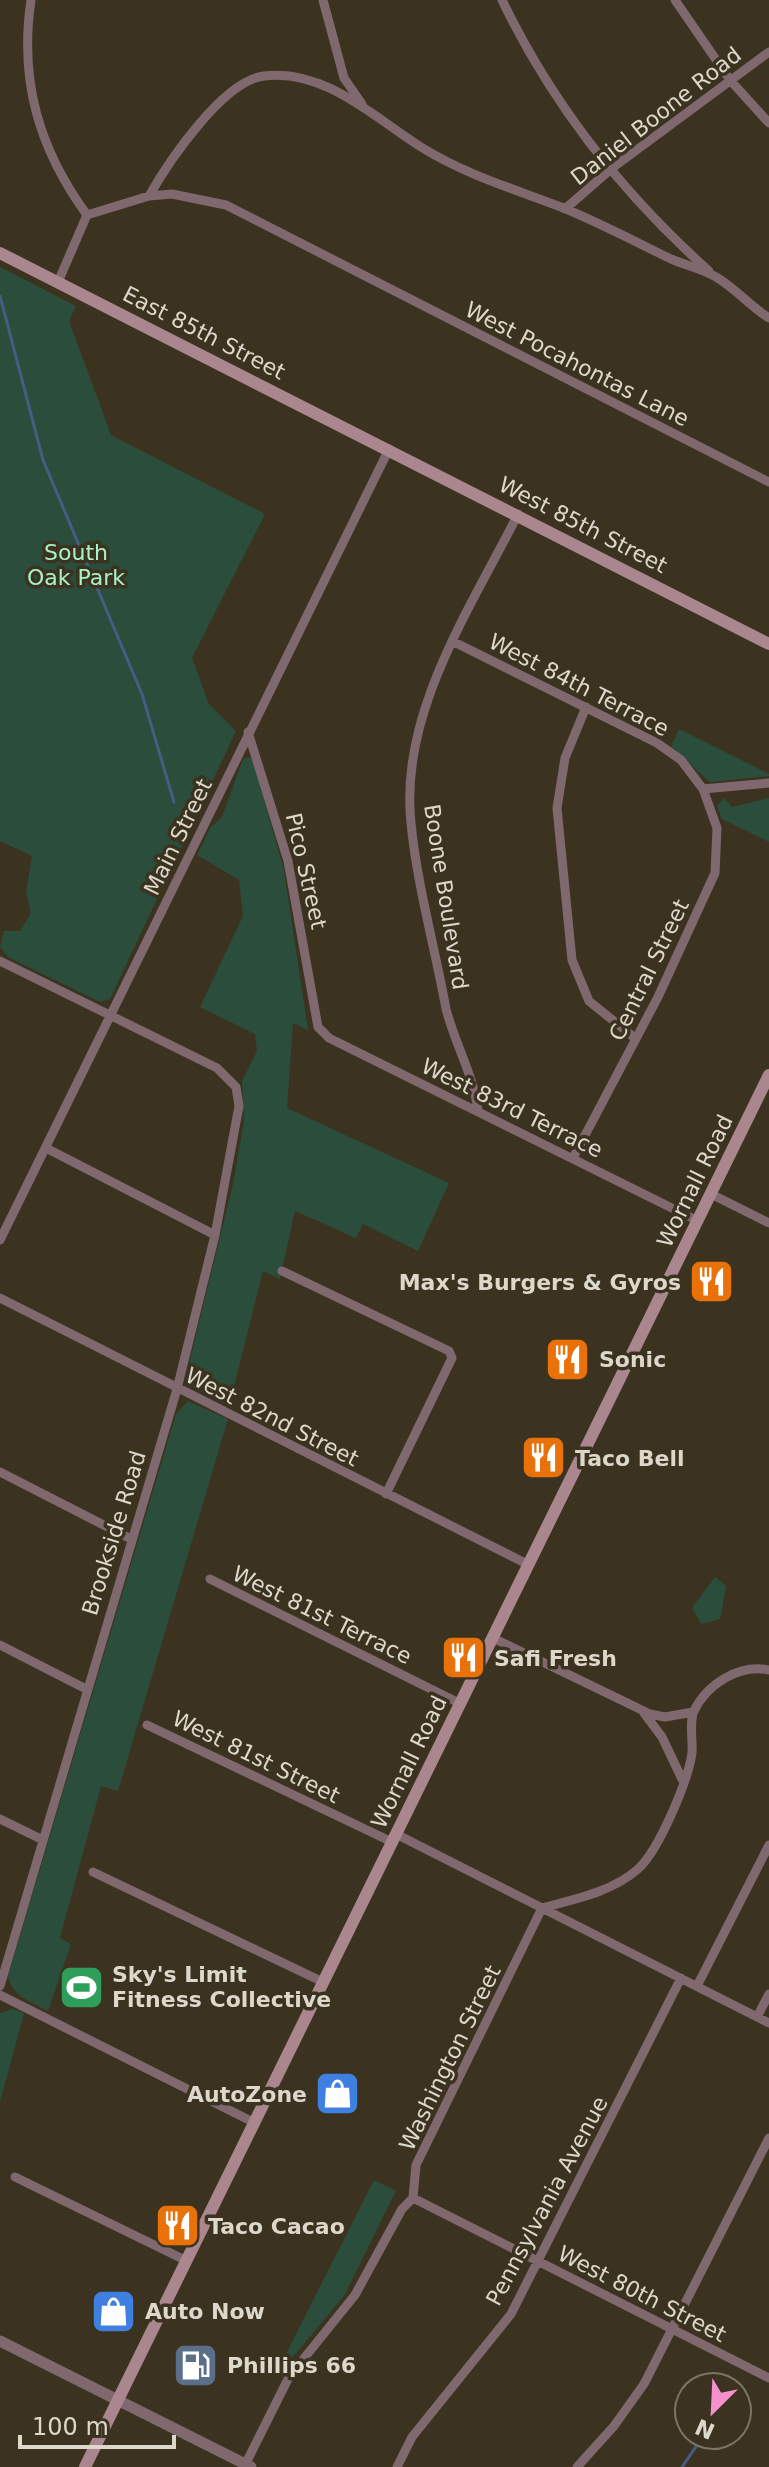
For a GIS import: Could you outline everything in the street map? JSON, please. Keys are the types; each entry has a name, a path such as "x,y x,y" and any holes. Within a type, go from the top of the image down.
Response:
{"main road":[{"name":"East 85th Street","path":"0,253 389,449"},
{"name":"West 85th Street","path":"389,449 766,640"},
{"name":"Wornall Road","path":"85,2467 769,1075"}],"street":[{"path":"31,0 27,73 33,108 45,146 63,182 87,215 58,282"},
{"path":"323,0 344,78 363,106"},
{"path":"502,0 544,78 611,169 661,228 769,318"},
{"path":"675,0 730,80 769,123"},
{"name":"Daniel Boone Road","path":"565,209 611,169 769,52"},
{"path":"149,196 168,163 221,98 261,76 283,75 316,83 363,106 424,149 478,176 565,209 715,276"},
{"name":"West Pocahontas Lane","path":"87,215 149,196 172,194 226,205 769,482"},
{"name":"Main Street","path":"0,1240 389,449"},
{"name":"Boone Boulevard","path":"478,1111 473,1083 454,1038 446,1009 410,822 411,776 420,726 434,683 518,514"},
{"name":"West 84th Terrace","path":"454,642 657,743 681,760 703,789"},
{"path":"586,707 565,758 557,808 572,960 589,1001 636,1039"},
{"name":"Pico Street","path":"248,732 288,861 315,1021"},
{"path":"703,789 769,783"},
{"name":"Central Street","path":"573,1158 636,1039 715,873 717,828 703,789"},
{"path":"0,961 110,1016"},
{"name":"Brookside Road","path":"0,1986 177,1389 236,1137 236,1087 217,1068 110,1016"},
{"name":"West 83rd Terrace","path":"315,1021 329,1038 698,1221"},
{"path":"46,1148 215,1235"},
{"path":"711,1194 769,1223"},
{"path":"282,1271 449,1351 452,1358 443,1379 386,1494"},
{"name":"West 82nd Street","path":"0,1298 529,1565"},
{"path":"0,1472 131,1539"},
{"name":"West 81st Terrace","path":"210,1579 461,1704"},
{"path":"493,1638 642,1710 665,1717 693,1712"},
{"path":"0,1645 86,1689"},
{"path":"542,1908 616,1884 640,1868 659,1842 673,1811 691,1755 693,1712 712,1688 733,1673 743,1669 769,1670"},
{"path":"642,1710 662,1737 682,1779"},
{"name":"West 81st Street","path":"147,1725 542,1908 769,2023"},
{"path":"0,1819 43,1840"},
{"path":"697,1986 769,1845"},
{"path":"93,1872 323,1982"},
{"name":"Washington Street","path":"247,2466 289,2377 355,2295 402,2209 413,2198 416,2165 542,1908"},
{"name":"Pennsylvania Avenue","path":"397,2467 412,2437 511,2314 681,1978"},
{"path":"757,2017 769,1994"},
{"path":"0,1995 255,2123"},
{"path":"577,2467 614,2426 644,2384 769,2138"},
{"path":"15,2177 187,2261"},
{"name":"West 80th Street","path":"413,2198 769,2378"},
{"path":"0,2341 120,2399 247,2466"}],"green space":[{"name":"South Oak Park","path":"0,267 76,306 69,321 111,435 265,514 192,658 209,704 236,731 110,999 100,1002 8,957 0,947 4,931 20,931 31,913 26,892 32,856 0,841"},
{"path":"679,729 769,776 710,782 671,747"},
{"path":"249,757 253,760 284,870 308,1030 293,1023 287,1108 449,1183 418,1251 363,1224 356,1238 295,1211 280,1279 263,1271 229,1406 193,1388 187,1372 233,1184 244,1121 242,1081 257,1051 255,1034 200,1007 243,916 239,880 197,855 210,828 222,817 243,759"},
{"path":"724,798 732,807 769,798 769,842 722,819 717,806"},
{"path":"188,1401 228,1419 118,1791 101,1786 60,1938 71,1944 48,2011 18,1993 8,1976 176,1414"},
{"path":"715,1577 726,1586 720,1619 701,1624 692,1608"},
{"path":"13,2009 24,2013 0,2102 0,2013"},
{"path":"374,2180 396,2191 344,2296 292,2358 286,2354"}],"waterway":[{"path":"0,296 43,460 142,694 174,802"},
{"path":"682,2467 693,2451"}],"place":[{"name":"Max's Burgers & Gyros","path":"712,1282"},
{"name":"Sonic","path":"568,1359"},
{"name":"Taco Bell","path":"544,1458"},
{"name":"Safi Fresh","path":"463,1658"},
{"name":"Sky's Limit Fitness Collective","path":"81,1987"},
{"name":"AutoZone","path":"338,2094"},
{"name":"Taco Cacao","path":"177,2226"},
{"name":"Auto Now","path":"114,2311"},
{"name":"Phillips 66","path":"196,2365"}]}
